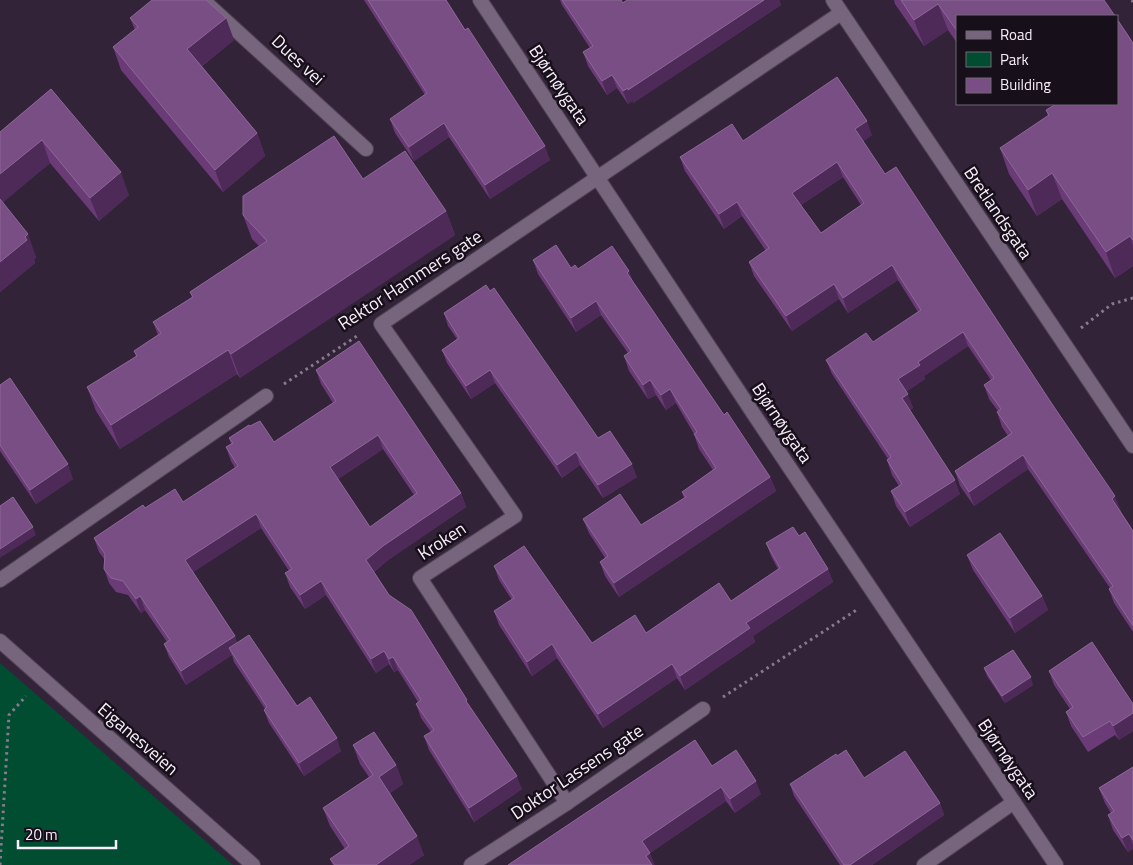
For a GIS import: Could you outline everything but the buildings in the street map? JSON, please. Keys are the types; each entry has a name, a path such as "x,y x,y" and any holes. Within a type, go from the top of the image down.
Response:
{"street":[{"name":"Dues vei","path":"203,0 366,149"},
{"name":"Bjørnøygata","path":"480,0 1056,865"},
{"name":"Bretlandsgata","path":"833,0 1133,446"},
{"name":"Rektor Hammers gate","path":"381,324 841,13"},
{"name":"Kroken","path":"381,324 515,516 420,578 567,803"},
{"path":"0,580 266,396"},
{"name":"Eiganesveien","path":"0,641 252,865"},
{"name":"Doktor Lassens gate","path":"471,865 567,803 703,709"},
{"path":"924,865 1014,802"}],"path":[{"path":"1061,339 1112,304 1133,298"},
{"name":"Rektor Hammers gate","path":"266,396 362,333 381,324"},
{"path":"744,684 877,598"},
{"path":"0,865 9,715 42,679"}],"green space":[{"path":"0,663 233,865 0,865"}]}
